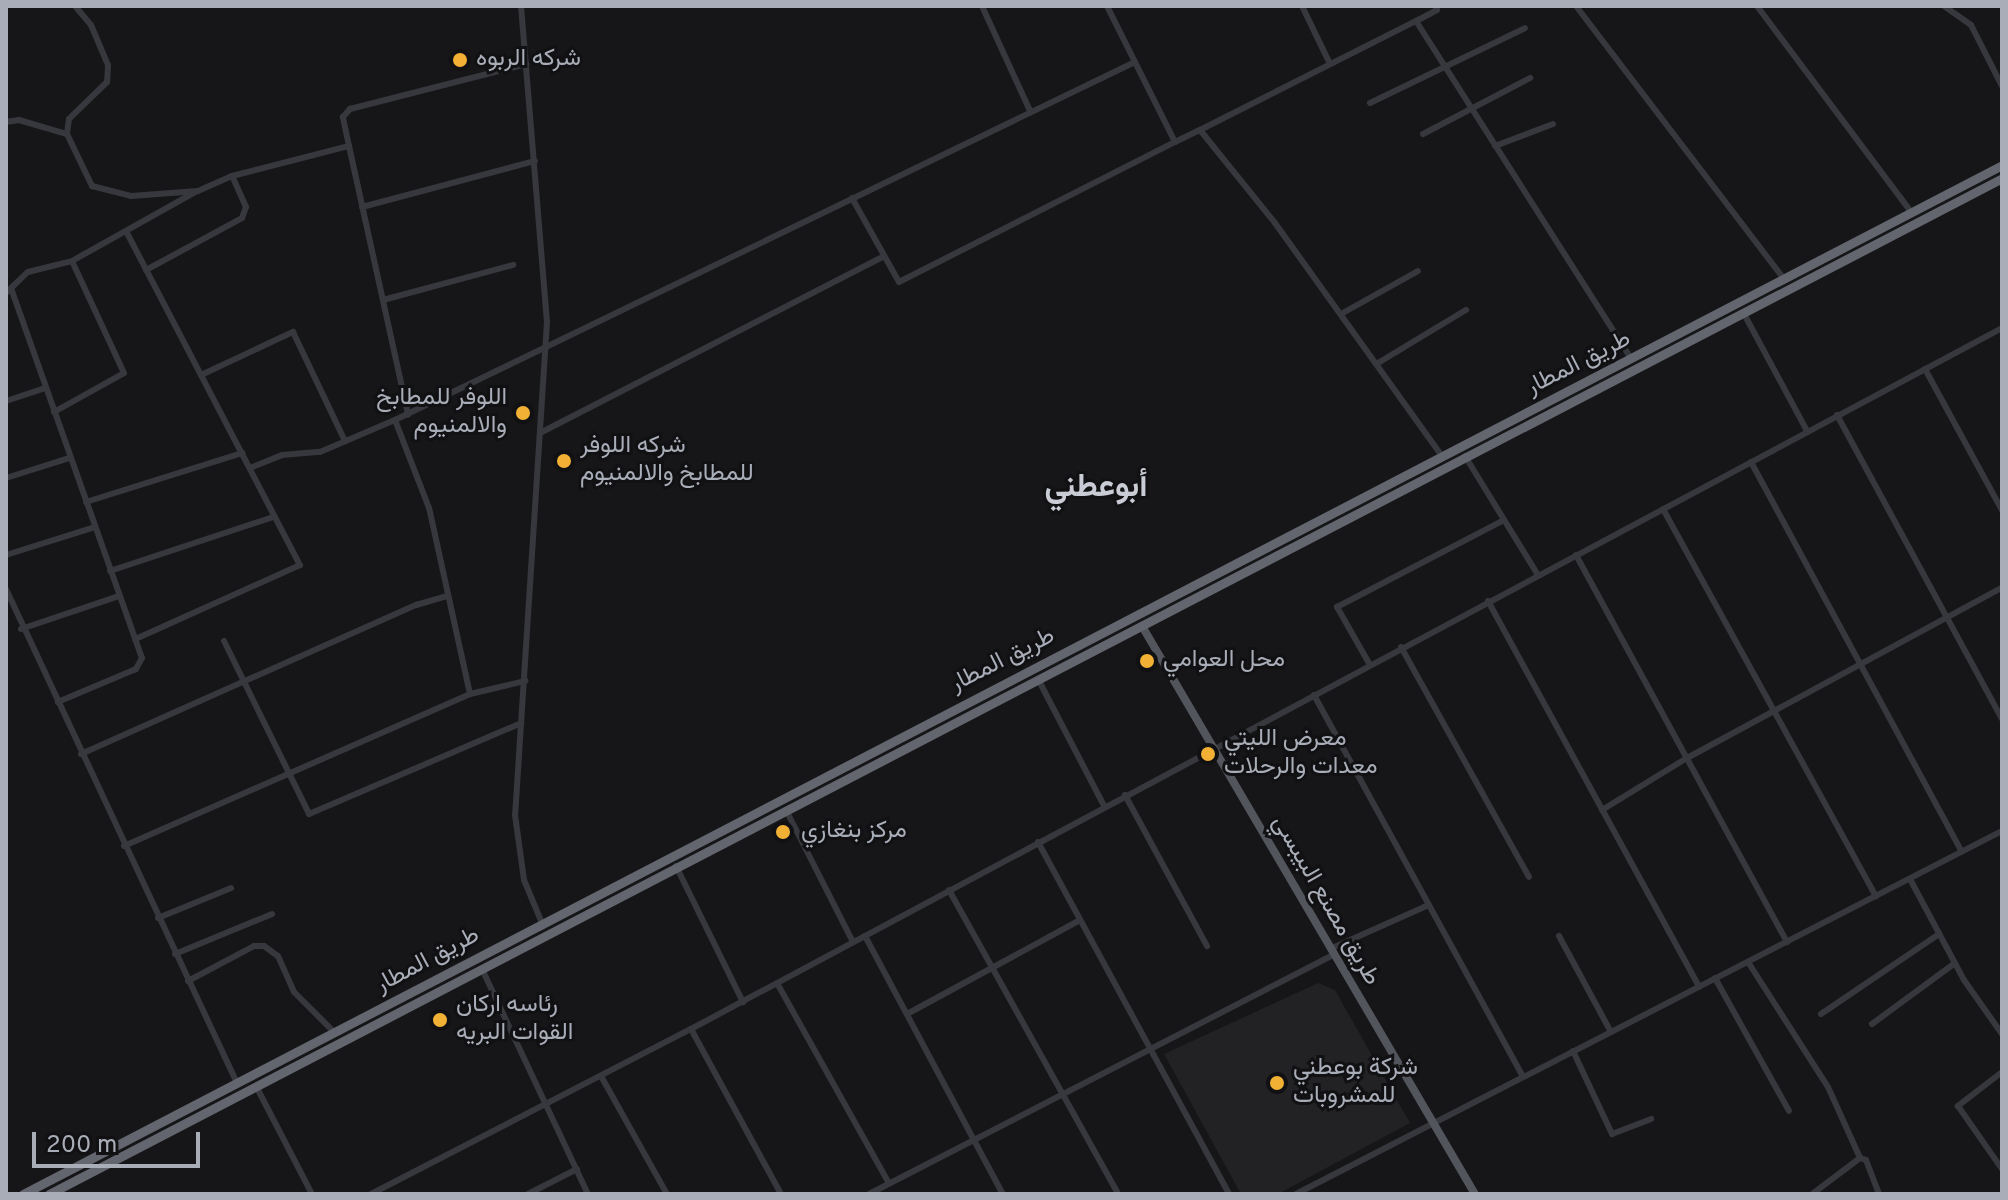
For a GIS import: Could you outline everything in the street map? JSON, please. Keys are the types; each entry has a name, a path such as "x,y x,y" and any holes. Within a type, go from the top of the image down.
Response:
{"highway":[{"name":"طريق المطار","path":"49,1194 1375,504 2002,165"},
{"name":"طريق المطار","path":"23,1194 1442,456 1631,359 1743,312 2002,178"},
{"path":"1368,495 1375,504"}],"main road":[{"name":"طريق مصنع البيبسي","path":"1142,626 1431,1124 1475,1194"}],"street":[{"path":"75,6 95,33 109,75 71,114 67,134 97,188 131,196 198,191"},
{"path":"521,6 547,347 516,833 528,895 542,923"},
{"path":"982,6 1030,111"},
{"path":"1107,6 1175,142"},
{"path":"1302,6 1330,64"},
{"path":"852,198 897,282 1416,21 1436,8 1446,6"},
{"path":"1576,6 1785,280"},
{"path":"1757,6 1912,213"},
{"path":"1944,6 1971,25 2002,86"},
{"path":"1416,21 1631,359"},
{"path":"1370,103 1525,28"},
{"path":"250,468 345,441 408,415 1135,62"},
{"path":"408,415 343,117 350,109 526,64"},
{"path":"1423,134 1530,78"},
{"path":"6,122 19,120 67,134"},
{"path":"1495,146 1553,124"},
{"path":"1200,130 1378,363 1442,456"},
{"path":"58,702 136,669 142,662 9,292 28,272 72,261 198,191 232,176 349,146"},
{"path":"362,207 535,161"},
{"path":"146,270 242,218 246,207 232,176"},
{"path":"126,231 300,565 135,639"},
{"path":"540,433 882,257"},
{"path":"54,412 124,373 72,261"},
{"path":"383,300 513,265"},
{"path":"1341,314 1418,271"},
{"path":"1378,363 1466,310"},
{"path":"1743,312 1807,431"},
{"path":"371,1194 743,1002 1212,748 2002,328"},
{"path":"201,375 293,332 345,441"},
{"path":"1925,369 2002,510"},
{"path":"6,401 45,388"},
{"path":"1837,415 2002,719"},
{"path":"395,420 429,508 470,694"},
{"path":"86,502 242,453"},
{"path":"1465,456 1538,575"},
{"path":"6,478 69,458"},
{"path":"1751,462 1962,852"},
{"path":"1663,509 1876,896"},
{"path":"110,571 273,517"},
{"path":"1370,665 1337,607 1504,520"},
{"path":"6,555 95,527"},
{"path":"1576,555 1787,942"},
{"path":"1602,810 1687,758 2002,588"},
{"path":"6,589 21,629 236,1081"},
{"path":"21,629 119,596"},
{"path":"81,754 243,681 447,596"},
{"path":"1488,601 1699,987"},
{"path":"224,641 286,774 309,814 521,723"},
{"path":"1401,647 1529,877"},
{"path":"1038,679 1104,806"},
{"path":"124,846 470,694 525,681"},
{"path":"1314,695 1523,1077"},
{"path":"1125,795 1207,946"},
{"path":"786,810 853,942"},
{"path":"1296,1194 2002,831"},
{"path":"1038,842 1229,1194"},
{"path":"676,866 743,1002"},
{"path":"1910,879 1955,963 2002,1034"},
{"path":"158,918 231,888"},
{"path":"949,890 1118,1194"},
{"path":"869,1194 1331,952 1429,905"},
{"path":"175,954 272,914"},
{"path":"907,1014 1080,920"},
{"path":"1821,1014 1939,934"},
{"path":"865,936 1003,1194"},
{"path":"1559,936 1611,1032"},
{"path":"188,981 254,946 264,946 278,956 294,992 334,1032"},
{"path":"1748,962 1828,1087 1860,1158 1866,1160 1879,1194"},
{"path":"1872,1024 1955,963"},
{"path":"482,969 588,1194"},
{"path":"1715,978 1789,1111"},
{"path":"777,983 891,1194"},
{"path":"691,1029 781,1194"},
{"path":"1573,1051 1612,1134 1651,1119"},
{"path":"2002,1072 1958,1106 2002,1169"},
{"path":"601,1076 667,1194"},
{"path":"256,1086 312,1194"},
{"path":"1812,1194 1860,1158"},
{"path":"528,1194 540,1191 577,1169"}],"shaded area":[{"path":"1318,983 1335,990 1410,1123 1278,1194 1241,1194 1164,1054"}],"place":[{"name":"شركه الربوه","path":"460,60"},
{"name":"اللوفر للمطابخ والالمنيوم","path":"523,413"},
{"name":"شركه اللوفر للمطابخ والالمنيوم","path":"564,461"},
{"name":"محل العوامي","path":"1147,661"},
{"name":"معرض الليتي معدات والرحلات","path":"1208,754"},
{"name":"مركز بنغازي","path":"783,832"},
{"name":"رئاسه اركان القوات البريه","path":"440,1020"},
{"name":"شركة بوعطني للمشروبات","path":"1277,1083"}],"district":[{"name":"أبوعطني","path":"1096,488"}]}
